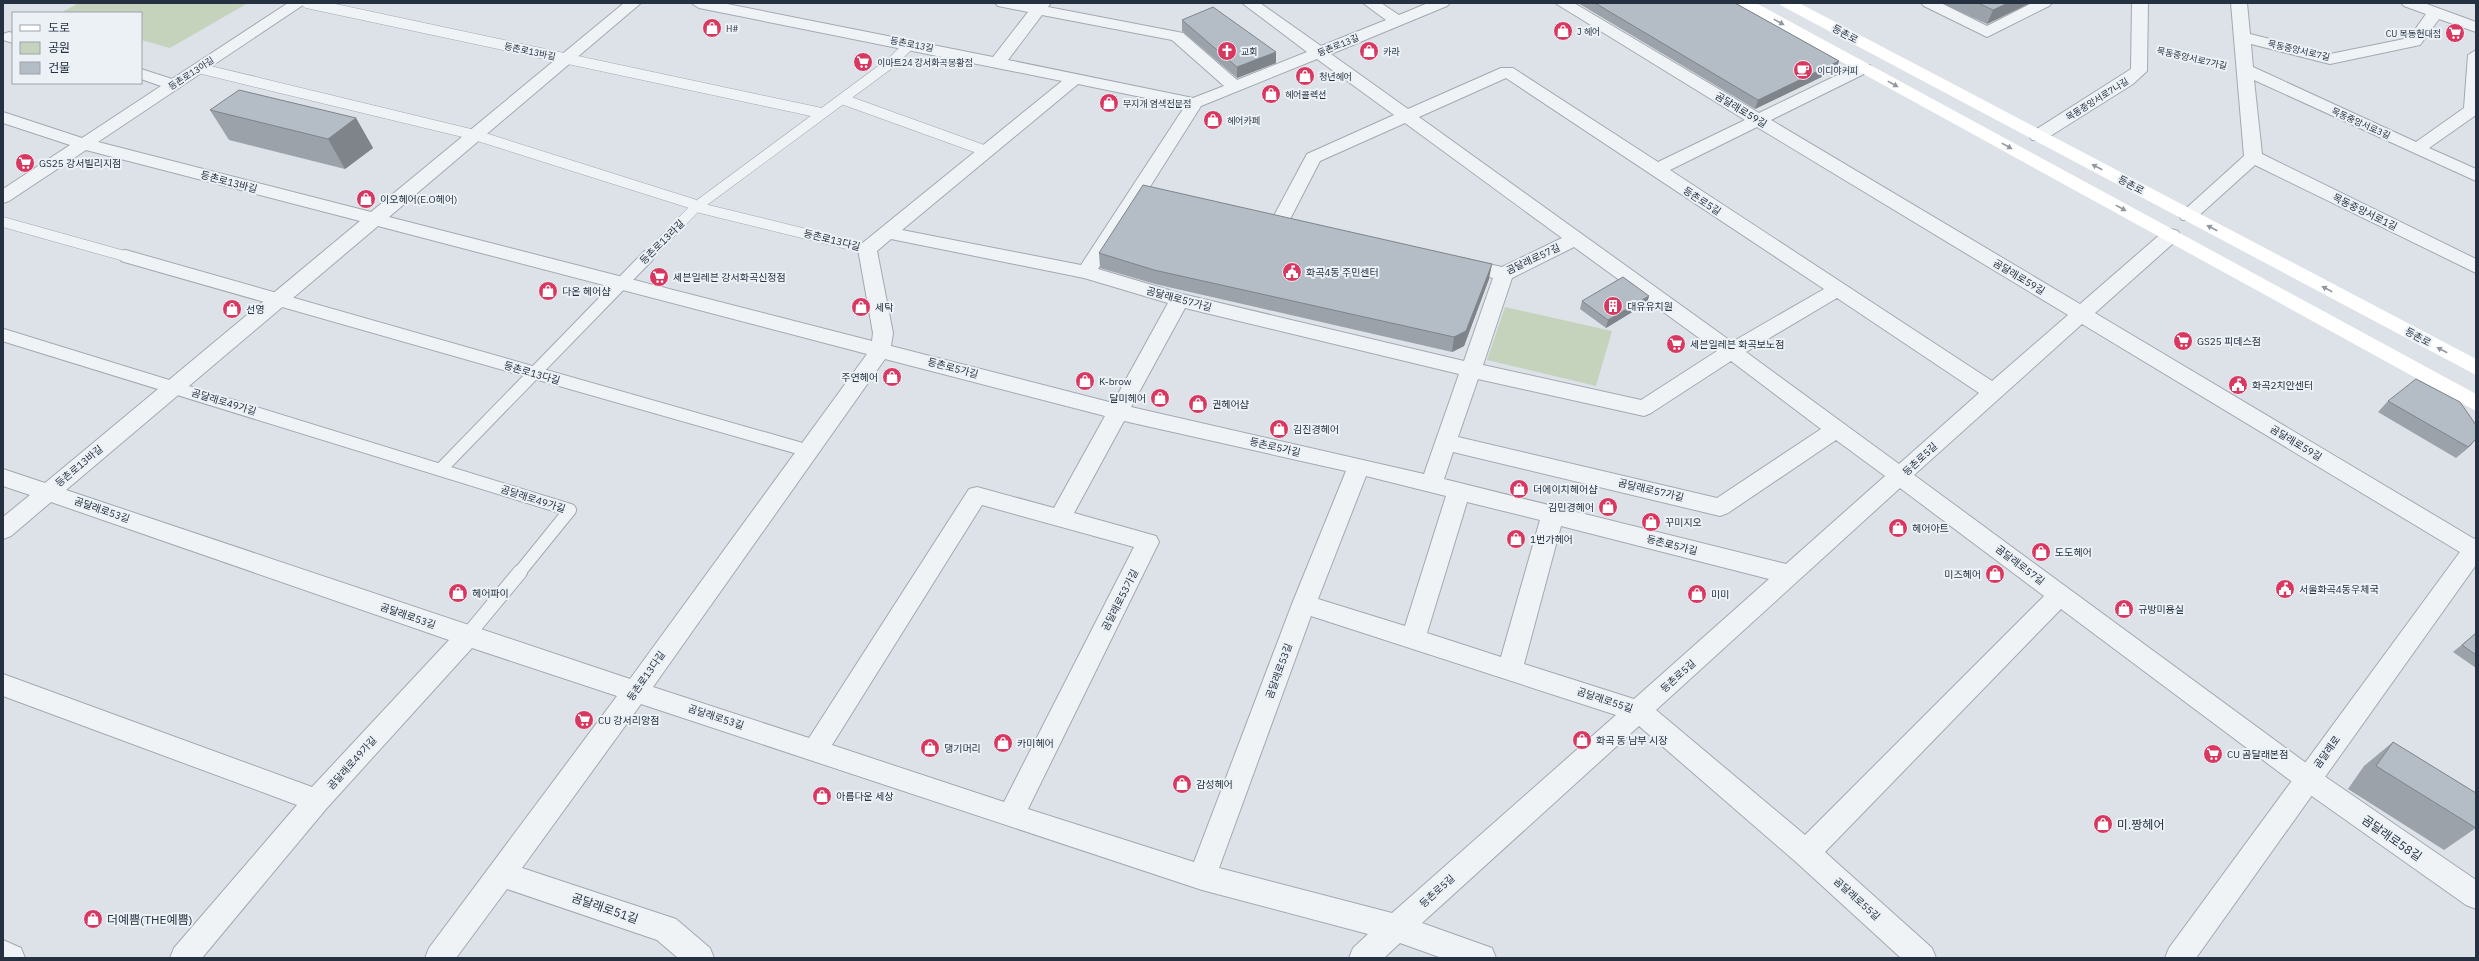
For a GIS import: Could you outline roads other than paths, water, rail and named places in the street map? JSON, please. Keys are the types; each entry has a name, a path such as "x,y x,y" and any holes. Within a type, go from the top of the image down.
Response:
{"main road":[{"name":"등촌로","path":"1745,3 2476,403"},
{"name":"등촌로","path":"1787,3 2476,368"}],"street":[{"name":"등촌로13아길","path":"3,197 298,3"},
{"name":"등촌로13바길","path":"3,530 633,3"},
{"name":"등촌로13길","path":"699,3 784,13 910,44 1195,103 1442,3"},
{"path":"1003,3 1040,6 1177,36 1235,87"},
{"name":"곰달래로57길","path":"1250,3 1403,116 1731,351 2308,779"},
{"path":"1371,3 1397,21"},
{"name":"곰달래로59길","path":"1563,3 2475,549"},
{"path":"1929,3 1987,32 2044,3"},
{"name":"목동중앙서로7나길","path":"2038,136 2127,81 2139,71 2138,46 2140,3"},
{"path":"2188,216 2253,157 2239,3"},
{"path":"2409,3 2476,27"},
{"path":"998,62 1040,6"},
{"name":"목동중앙서로7길","path":"2243,37 2330,59 2414,42 2436,12"},
{"path":"2418,148 2472,110 2476,55"},
{"path":"1656,170 1864,68"},
{"name":"목동중앙서로3길","path":"2246,70 2476,176"},
{"name":"등촌로5길","path":"1403,116 1507,71 1993,392"},
{"path":"142,74 174,85"},
{"name":"등촌로13다길","path":"438,958 636,691 732,553 809,451 881,349 883,333 867,248 1076,78"},
{"path":"1086,272 1147,194 1195,103"},
{"path":"1279,223 1313,158 1403,116"},
{"path":"3,117 84,144"},
{"name":"등촌로13바길","path":"84,144 374,220"},
{"name":"목동중앙서로1길","path":"2253,157 2476,267"},
{"path":"374,220 620,284 881,349"},
{"name":"곰달래로57가길","path":"885,232 1086,272 1180,300 1472,370 1644,408 1731,351"},
{"name":"등촌로5길","path":"1363,958 1993,392 2171,235"},
{"name":"곰달래로57길","path":"1442,260 1504,274 1575,239"},
{"path":"1431,484 1472,370 1504,274"},
{"path":"1731,351 1837,290"},
{"path":"1060,516 1180,300"},
{"name":"등촌로5가길","path":"881,349 1118,412 1359,466 1791,575"},
{"name":"곰달래로57가길","path":"1446,442 1720,507 1837,429"},
{"name":"곰달래로53길","path":"1202,877 1304,604 1359,466"},
{"name":"곰달래로53길","path":"3,476 467,636 1011,816 1202,877 1396,928 1482,958"},
{"path":"1413,639 1458,491"},
{"name":"곰달래로53가길","path":"815,750 977,495 1060,516 1148,542 1011,816"},
{"path":"1510,670 1553,515"},
{"name":"곰달래로","path":"2179,958 2475,549"},
{"path":"1806,853 2060,595"},
{"name":"곰달래로55길","path":"1304,604 1639,711 1806,853 1922,958"},
{"name":"곰달래로49가길","path":"184,958 317,801 467,636"},
{"path":"3,685 317,801"},
{"name":"곰달래로58길","path":"2308,779 2476,896"},
{"name":"곰달래로51길","path":"501,874 666,929 700,958"},
{"path":"3,954 11,958"}],"lane":[{"name":"등촌로13바길","path":"307,3 821,113"},
{"name":"등촌로13라길","path":"440,470 696,207 821,113 892,62 910,44"},
{"path":"198,68 475,135"},
{"path":"842,99 986,151"},
{"name":"등촌로13다길","path":"475,135 693,204 696,207 867,248"},
{"path":"3,222 280,298"},
{"name":"등촌로13다길","path":"280,298 532,374 809,451"},
{"path":"3,335 174,387"},
{"name":"곰달래로49가길","path":"174,387 570,510 467,636"}],"place":[{"name":"H#","path":"712,28"},
{"name":"J 헤어","path":"1563,31"},
{"name":"CU 목동현대점","path":"2455,33"},
{"name":"교회","path":"1227,51"},
{"name":"카라","path":"1369,51"},
{"name":"이마트24 강서화곡봉황점","path":"863,62"},
{"name":"이디야커피","path":"1803,70"},
{"name":"청년헤어","path":"1305,76"},
{"name":"헤어콜렉션","path":"1271,94"},
{"name":"무지개 염색전문점","path":"1109,103"},
{"name":"헤어카페","path":"1213,120"},
{"name":"GS25 강서빌리지점","path":"25,163"},
{"name":"이오헤어(E.O헤어)","path":"366,199"},
{"name":"화곡4동 주민센터","path":"1292,272"},
{"name":"세븐일레븐 강서화곡신정점","path":"659,277"},
{"name":"다온 헤어샵","path":"548,291"},
{"name":"대유유치원","path":"1613,306"},
{"name":"세탁","path":"861,307"},
{"name":"선영","path":"232,309"},
{"name":"GS25 피데스점","path":"2183,341"},
{"name":"세븐일레븐 화곡보노점","path":"1676,344"},
{"name":"주연헤어","path":"892,377"},
{"name":"K-brow","path":"1085,381"},
{"name":"화곡2치안센터","path":"2238,385"},
{"name":"달미헤어","path":"1160,398"},
{"name":"권헤어샵","path":"1198,404"},
{"name":"김진경헤어","path":"1279,429"},
{"name":"더에이치헤어샵","path":"1519,489"},
{"name":"김민경헤어","path":"1608,507"},
{"name":"꾸미지오","path":"1651,522"},
{"name":"헤어아트","path":"1898,528"},
{"name":"1번가헤어","path":"1516,539"},
{"name":"도도헤어","path":"2041,552"},
{"name":"미즈헤어","path":"1995,574"},
{"name":"서울화곡4동우체국","path":"2285,589"},
{"name":"헤어파이","path":"458,593"},
{"name":"미미","path":"1697,594"},
{"name":"규방미용실","path":"2124,609"},
{"name":"CU 강서리앙점","path":"584,720"},
{"name":"화곡 동 남부 시장","path":"1582,740"},
{"name":"카미헤어","path":"1003,743"},
{"name":"댕기머리","path":"930,748"},
{"name":"CU 곰달래본점","path":"2213,754"},
{"name":"감성헤어","path":"1182,784"},
{"name":"아름다운 세상","path":"822,796"},
{"name":"미.짱헤어","path":"2103,824"},
{"name":"더예쁨(THE예쁨)","path":"93,919"}]}
